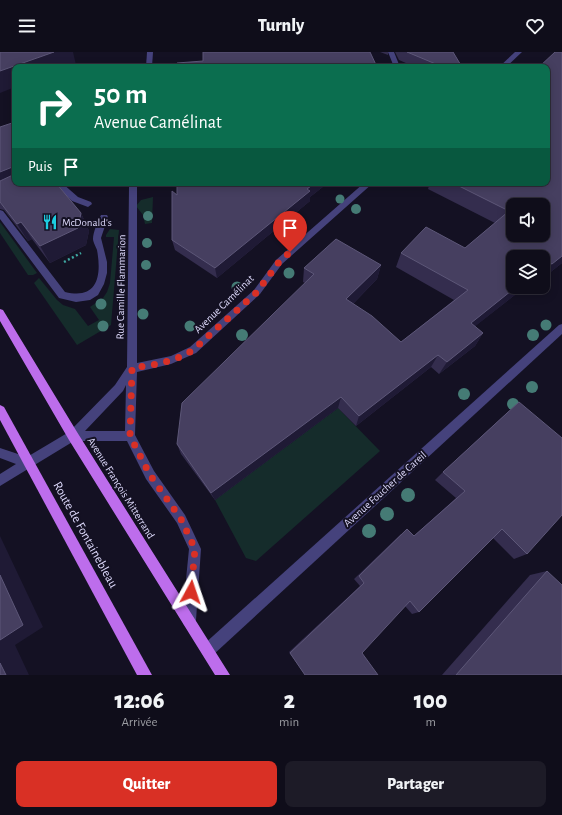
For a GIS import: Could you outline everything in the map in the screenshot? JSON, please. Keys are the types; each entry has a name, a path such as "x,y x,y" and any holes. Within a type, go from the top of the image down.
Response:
{"main road":[{"name":"Avenue François Mitterrand","path":"0,313 73,436 223,675"},
{"name":"Route de Fontainebleau","path":"0,410 145,675"}],"street":[{"path":"149,64 150,52"},
{"path":"390,52 396,64"},
{"path":"505,64 519,52"},
{"path":"60,186 75,199 88,204"},
{"name":"Rue Camille Flammarion","path":"130,436 134,186"},
{"name":"Avenue Camélinat","path":"132,368 163,363 183,356 193,350 257,292 279,262 366,186"},
{"path":"0,213 62,296 72,299 81,299 90,295 97,291 102,283 102,248 97,238 104,217"},
{"name":"Avenue Foucher de Careil","path":"208,650 562,328"},
{"path":"0,480 73,436 119,388 132,368"},
{"path":"73,436 130,436 150,475 181,519 195,549 189,620"},
{"path":"0,454 28,463"}],"green space":[{"path":"153,197 152,223 145,224 143,215 136,206 141,200"},
{"path":"0,222 37,273 28,275 0,233"},
{"path":"110,229 119,230 111,325 77,345 34,283 39,278 57,300 63,305 75,309 88,326 99,320 90,307 103,298 110,283 114,237 106,237 106,235"},
{"path":"338,408 380,451 256,561 246,558 215,500"}],"building":[{"path":"0,52 54,52 20,64 12,64 12,67 0,71"},
{"path":"203,52 370,52 376,64 177,64 203,61"},
{"path":"407,52 453,52 460,64 436,64"},
{"path":"555,52 562,52 562,256 552,264 550,263 550,250 506,250 506,294 507,294 471,323 483,333 447,362 438,355 359,416 341,397 211,493 177,444 182,403 314,274 304,268 336,239 381,265 346,299 372,316 401,342 468,290 401,253 426,227 465,248 506,214 506,242 550,242 550,198 506,198 506,210 459,186 550,186 550,64 542,64"},
{"path":"12,123 12,167 0,172 0,127"},
{"name":"McDonald's","path":"12,175 12,186 58,186 81,213 78,228 40,246 21,222 17,224 0,202 0,181"},
{"path":"177,186 311,186 307,189 310,191 215,268 172,240 172,191 177,195"},
{"path":"519,402 562,438 562,515 527,554 502,529 419,612 410,601 362,653 378,675 305,675 290,653 364,583 359,576 407,529 414,536 465,491 443,472"},
{"path":"547,571 562,585 562,675 456,675"},
{"path":"0,575 23,625 0,640"},
{"path":"0,663 6,675 0,675"}],"place":[{"name":"McDonald's","path":"50,222"}],"route":[{"path":"191,592 195,549 181,519 150,475 130,436 132,368 163,363 183,356 193,350 257,292 279,262 290,252"}]}
